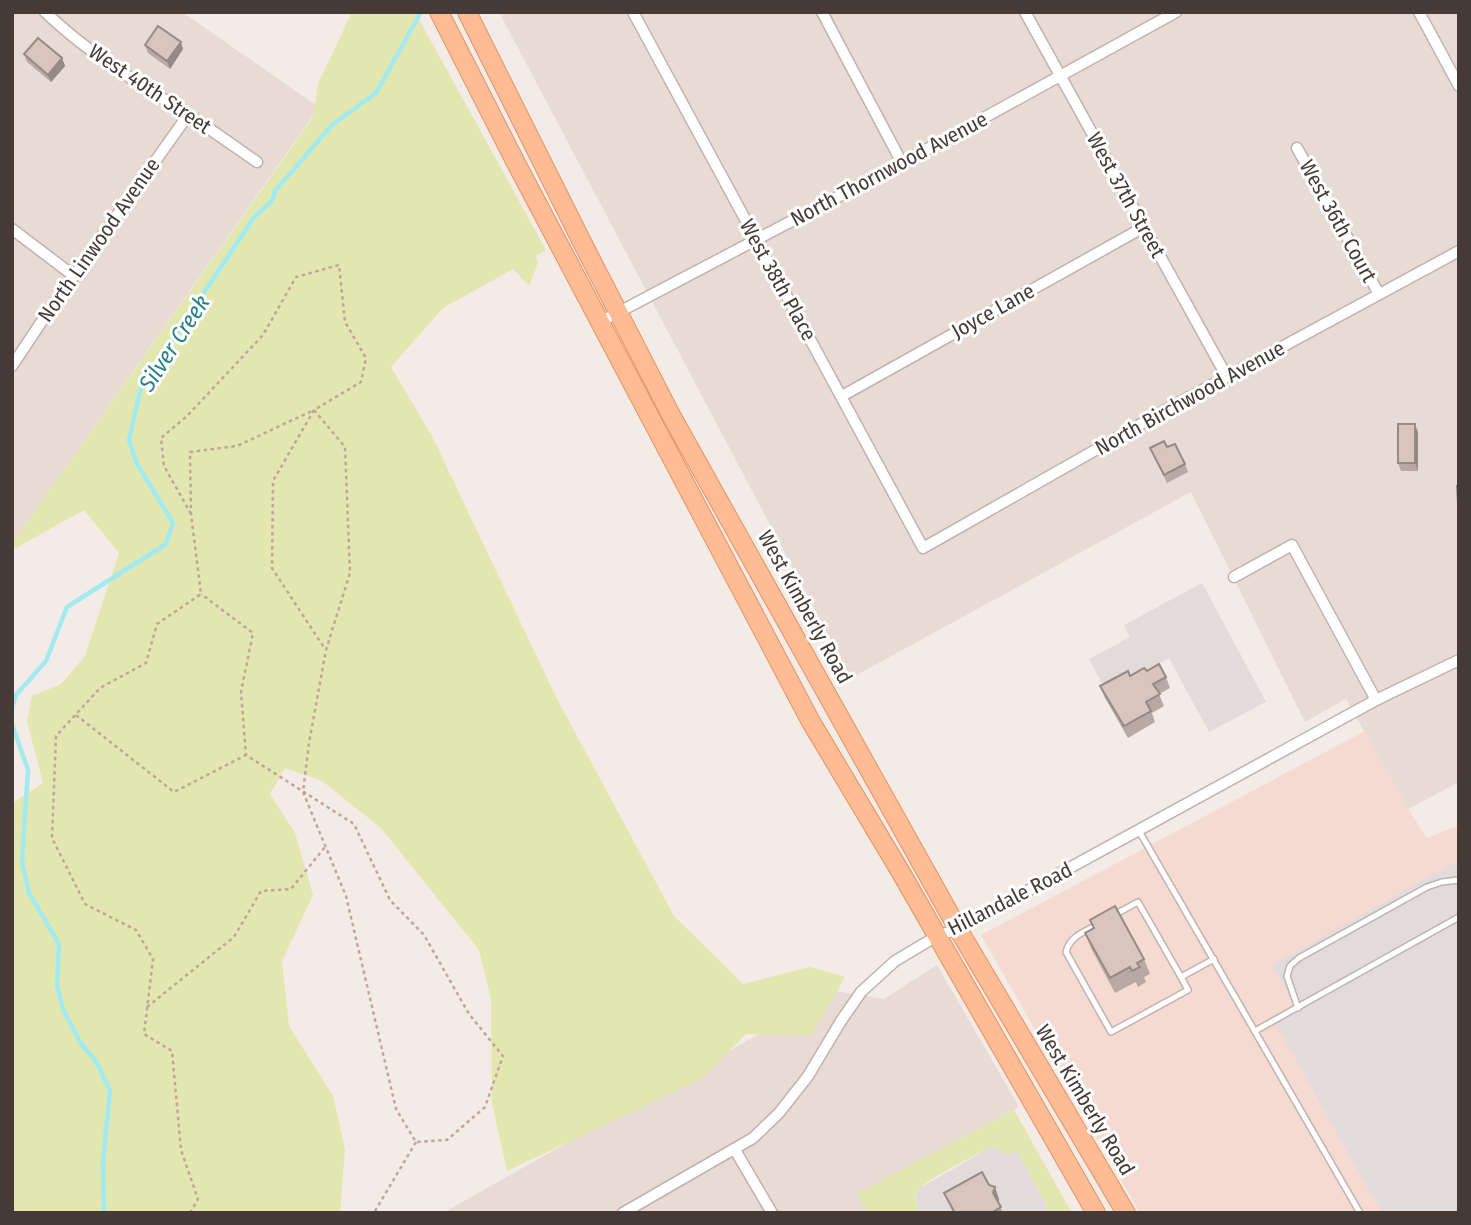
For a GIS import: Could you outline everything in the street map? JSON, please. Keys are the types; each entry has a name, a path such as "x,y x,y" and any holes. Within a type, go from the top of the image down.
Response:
{"main road":[{"name":"West Kimberly Road","path":"467,12 672,417 958,929 1126,1213"},
{"path":"441,15 516,163 811,722 1096,1213"}],"street":[{"name":"West 40th Street","path":"45,12 65,31 122,73 257,162"},
{"name":"West 38th Place","path":"633,12 923,548"},
{"path":"822,12 902,163"},
{"name":"West 37th Street","path":"1025,12 1227,377"},
{"name":"North Thornwood Avenue","path":"600,322 902,163 1176,12"},
{"path":"1419,12 1459,86"},
{"name":"North Linwood Avenue","path":"12,366 188,115"},
{"name":"West 36th Court","path":"1297,148 1378,294"},
{"name":"Joyce Lane","path":"842,396 1144,227"},
{"path":"12,229 74,276"},
{"name":"North Birchwood Avenue","path":"923,548 1227,377 1459,251"},
{"path":"1234,577 1292,545 1376,700"},
{"name":"Hillandale Road","path":"623,1213 753,1138 779,1113 808,1076 861,992 895,961 937,936 958,929 1139,831 1376,700 1459,660"},
{"path":"735,1150 772,1213"}],"lane":[{"path":"1139,831 1360,1213"},
{"path":"1298,1008 1287,976 1290,966 1299,958 1427,887 1458,879"},
{"path":"1138,902 1181,977 1188,990 1111,1032 1066,952 1067,947 1074,937 1138,902"},
{"path":"1255,1031 1459,916"},
{"path":"1181,977 1214,960"}],"path":[{"path":"191,514 164,466 161,438 187,416 263,335 296,277 339,265 345,322 366,358 361,382 314,410 237,446 190,452 191,514 201,594 253,633 241,692 246,755"},
{"path":"314,410 345,447 350,573 326,650 303,792 346,895 396,1109 416,1142"},
{"path":"314,410 273,481 272,568 326,650"},
{"path":"190,1213 198,1199 181,1150 172,1051 144,1034 153,959 136,930 85,904 52,838 57,736 100,688 146,663 157,624 201,594"},
{"path":"76,715 174,792 246,755"},
{"path":"246,755 354,824 390,900 424,935 469,1014 503,1056 485,1107 447,1140 416,1142"},
{"path":"147,1007 234,937 261,891 291,888 326,846"},
{"path":"368,1213 374,1210 416,1142"}],"shaded area":[{"path":"12,12 182,12 319,107 12,544"},
{"path":"499,12 1459,12 1459,782 1408,809 1346,699 1305,722 1191,492 851,678"},
{"path":"1202,583 1266,702 1209,732 1169,658 1106,691 1089,659 1130,637 1124,625"},
{"path":"1365,731 1427,838 1459,825 1459,1213 1140,1213 981,935"},
{"path":"1459,860 1459,1213 1382,1213 1272,1017 1294,1004 1272,965"},
{"path":"937,965 1019,1107 858,1194 868,1213 443,1213 835,991 884,999"},
{"path":"989,1148 1001,1150 1007,1155 1016,1150 1048,1208 1040,1213 921,1213 916,1202 920,1188"}],"green space":[{"path":"352,12 417,12 546,250 536,256 538,262 529,286 513,269 443,308 391,367 432,436 556,697 674,916 743,984 810,967 845,977 811,1035 746,1034 701,1079 507,1171 492,1103 491,999 479,950 381,828 322,781 285,768 270,794 295,833 313,895 282,961 289,1026 333,1096 345,1149 340,1213 12,1213 12,803 43,783 27,721 32,696 61,684 85,656 119,553 84,510 12,550 12,544 313,117 318,84"},
{"path":"1014,1110 1072,1213 1040,1213 1048,1208 1016,1150 1007,1155 993,1148 950,1168 923,1186 916,1197 921,1213 868,1213 857,1194"}],"building":[{"path":"158,26 181,42 167,61 145,45"},
{"path":"38,38 62,58 48,75 24,54"},
{"path":"1398,424 1415,424 1415,463 1398,463"},
{"path":"1164,441 1167,447 1175,444 1185,464 1164,475 1150,448"},
{"path":"1159,664 1166,677 1153,684 1160,694 1146,702 1151,711 1124,726 1100,686 1128,671 1130,676"},
{"path":"1115,906 1144,959 1137,963 1140,967 1132,971 1130,967 1110,978 1085,933 1094,928 1090,920"},
{"path":"982,1172 989,1185 995,1187 993,1193 1001,1207 991,1213 955,1213 944,1193"}],"waterway":[{"name":"Silver Creek","path":"12,708 16,695 46,661 67,607 166,544 173,523 137,464 129,440 141,387 255,216 272,201 275,191 332,125 376,93 421,12"},
{"name":"Silver Creek","path":"12,724 28,770 22,862 29,893 59,944 57,986 63,1009 80,1042 97,1063 110,1091 103,1162 104,1213"}]}
